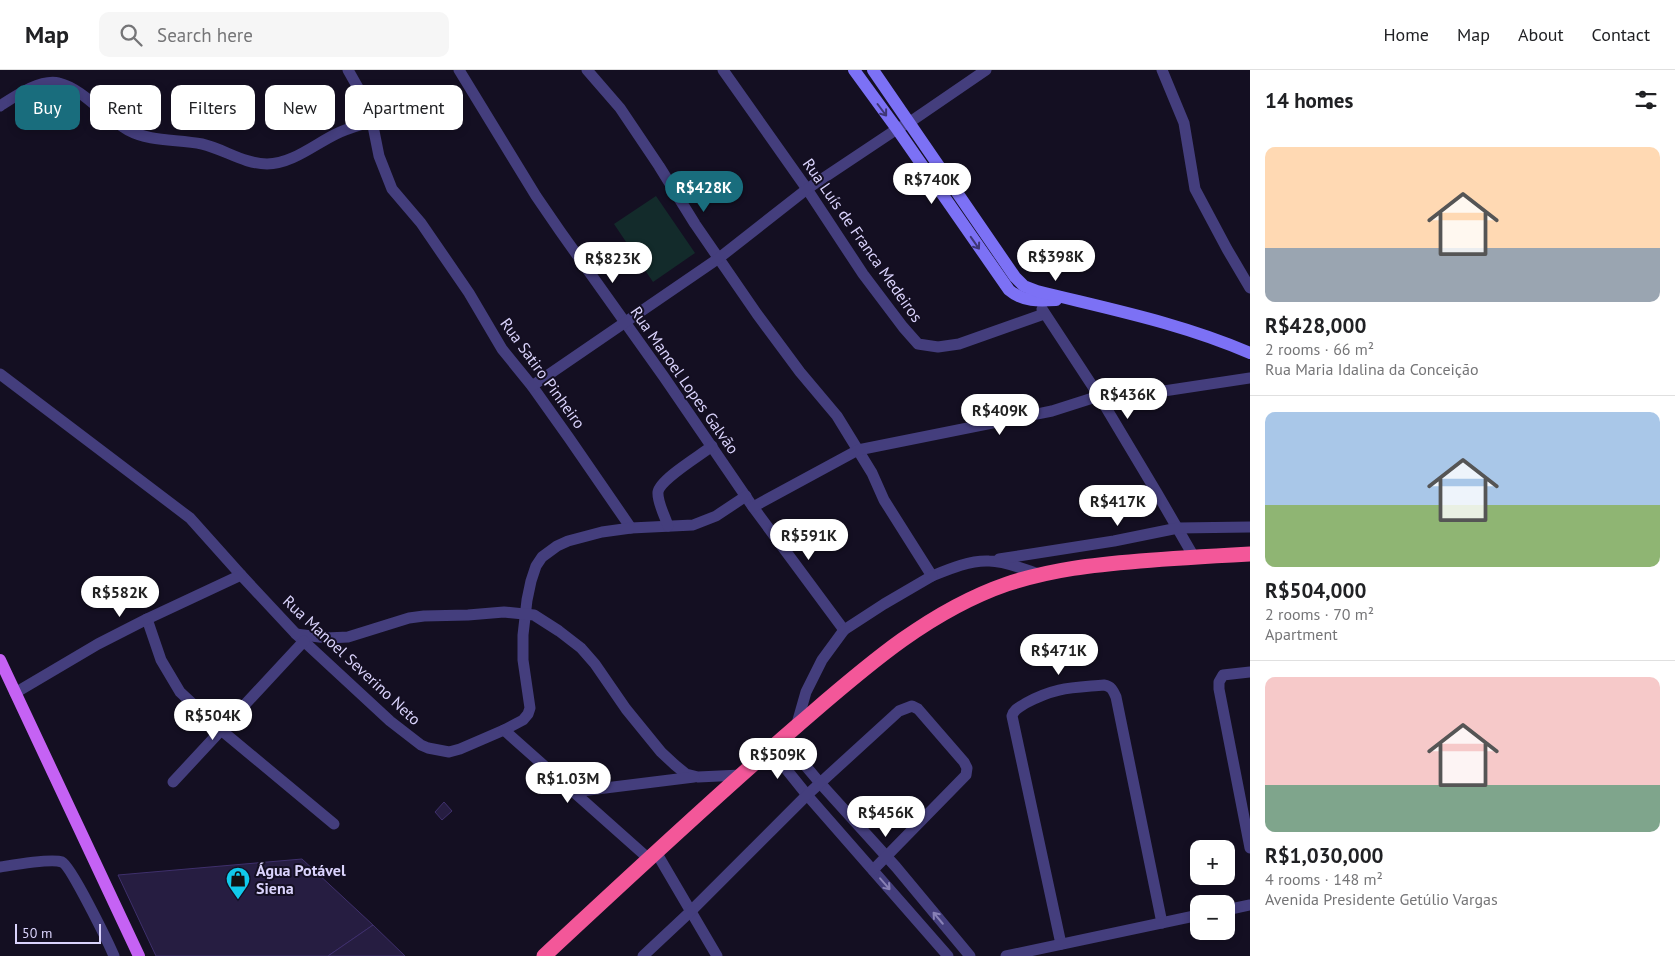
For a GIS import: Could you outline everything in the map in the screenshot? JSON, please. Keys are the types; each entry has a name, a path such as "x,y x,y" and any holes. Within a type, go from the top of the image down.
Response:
{"highway":[{"path":"544,956 652,855 782,738 858,673 930,620 964,602 1006,584 1039,574 1075,567 1250,554"}],"main road":[{"path":"0,660 140,956"}],"street":[{"path":"348,70 356,85"},
{"name":"Rua Manoel Lopes Galvão","path":"459,70 536,196 753,507 844,630"},
{"path":"587,70 620,108 757,314 800,372 838,416 872,474 884,500 932,576"},
{"name":"Rua Luís de Franca Medeiros","path":"723,70 864,274 918,344 938,348 959,344 1044,314"},
{"path":"854,70 1009,290 1016,296 1069,299 1113,308 1170,323 1250,353"},
{"path":"873,70 1015,277 1037,296 1044,314 1099,396 1194,557"},
{"path":"532,386 718,258 807,189 986,70"},
{"path":"1162,70 1184,123 1195,189 1250,288"},
{"path":"0,106 29,88 58,82 70,87 106,116 126,130 139,136 204,144 249,161 266,164 278,164 346,130"},
{"name":"Rua Satiro Pinheiro","path":"374,130 379,156 392,190 421,223 502,348 532,386 631,528"},
{"name":"Rua Manoel Severino Neto","path":"0,374 190,518 241,576 300,637 390,722 428,748 449,752 504,730 523,720 528,714 530,708 523,660 525,614 531,581 536,566 548,552 568,541 602,532 631,528 684,526 704,521 746,496"},
{"path":"753,507 858,450 1043,413 1099,396 1144,394 1250,378"},
{"path":"668,526 659,498 658,492 660,487 666,480 712,446"},
{"path":"796,727 806,692 822,660 844,630 932,576 971,563 1114,541 1178,528 1250,527"},
{"path":"989,561 1010,564 1039,574"},
{"path":"15,693 98,644 147,619 241,576"},
{"path":"173,782 221,730 300,637 341,638 359,635 409,618 468,616 504,612 534,615 581,648 661,752 686,774 698,776"},
{"path":"147,619 161,660 172,681 193,706 334,824"},
{"path":"1250,672 1223,675 1219,682 1219,689 1250,848"},
{"path":"1061,944 1012,716 1016,709 1044,694 1059,689 1104,685 1112,689 1116,697 1162,923"},
{"path":"643,956 690,912 807,795 899,711 912,706 918,709 964,762 967,768 966,774 873,870"},
{"path":"504,730 573,792 652,855 717,956"},
{"path":"782,738 970,956"},
{"path":"770,749 807,795 948,956"},
{"path":"573,792 698,776 741,775"},
{"path":"0,867 53,860 63,862 86,900 114,956"},
{"path":"1235,908 1250,905"},
{"path":"1006,956 1190,918"}],"green space":[{"path":"656,196 695,253 653,282 614,224"}],"building":[{"path":"444,802 452,811 442,820 435,812"},
{"name":"Água Potável Siena","path":"302,859 373,925 328,956 156,956 118,875"},
{"path":"373,925 405,956 328,956"}],"place":[{"name":"Água Potável Siena","path":"238,900"}]}
